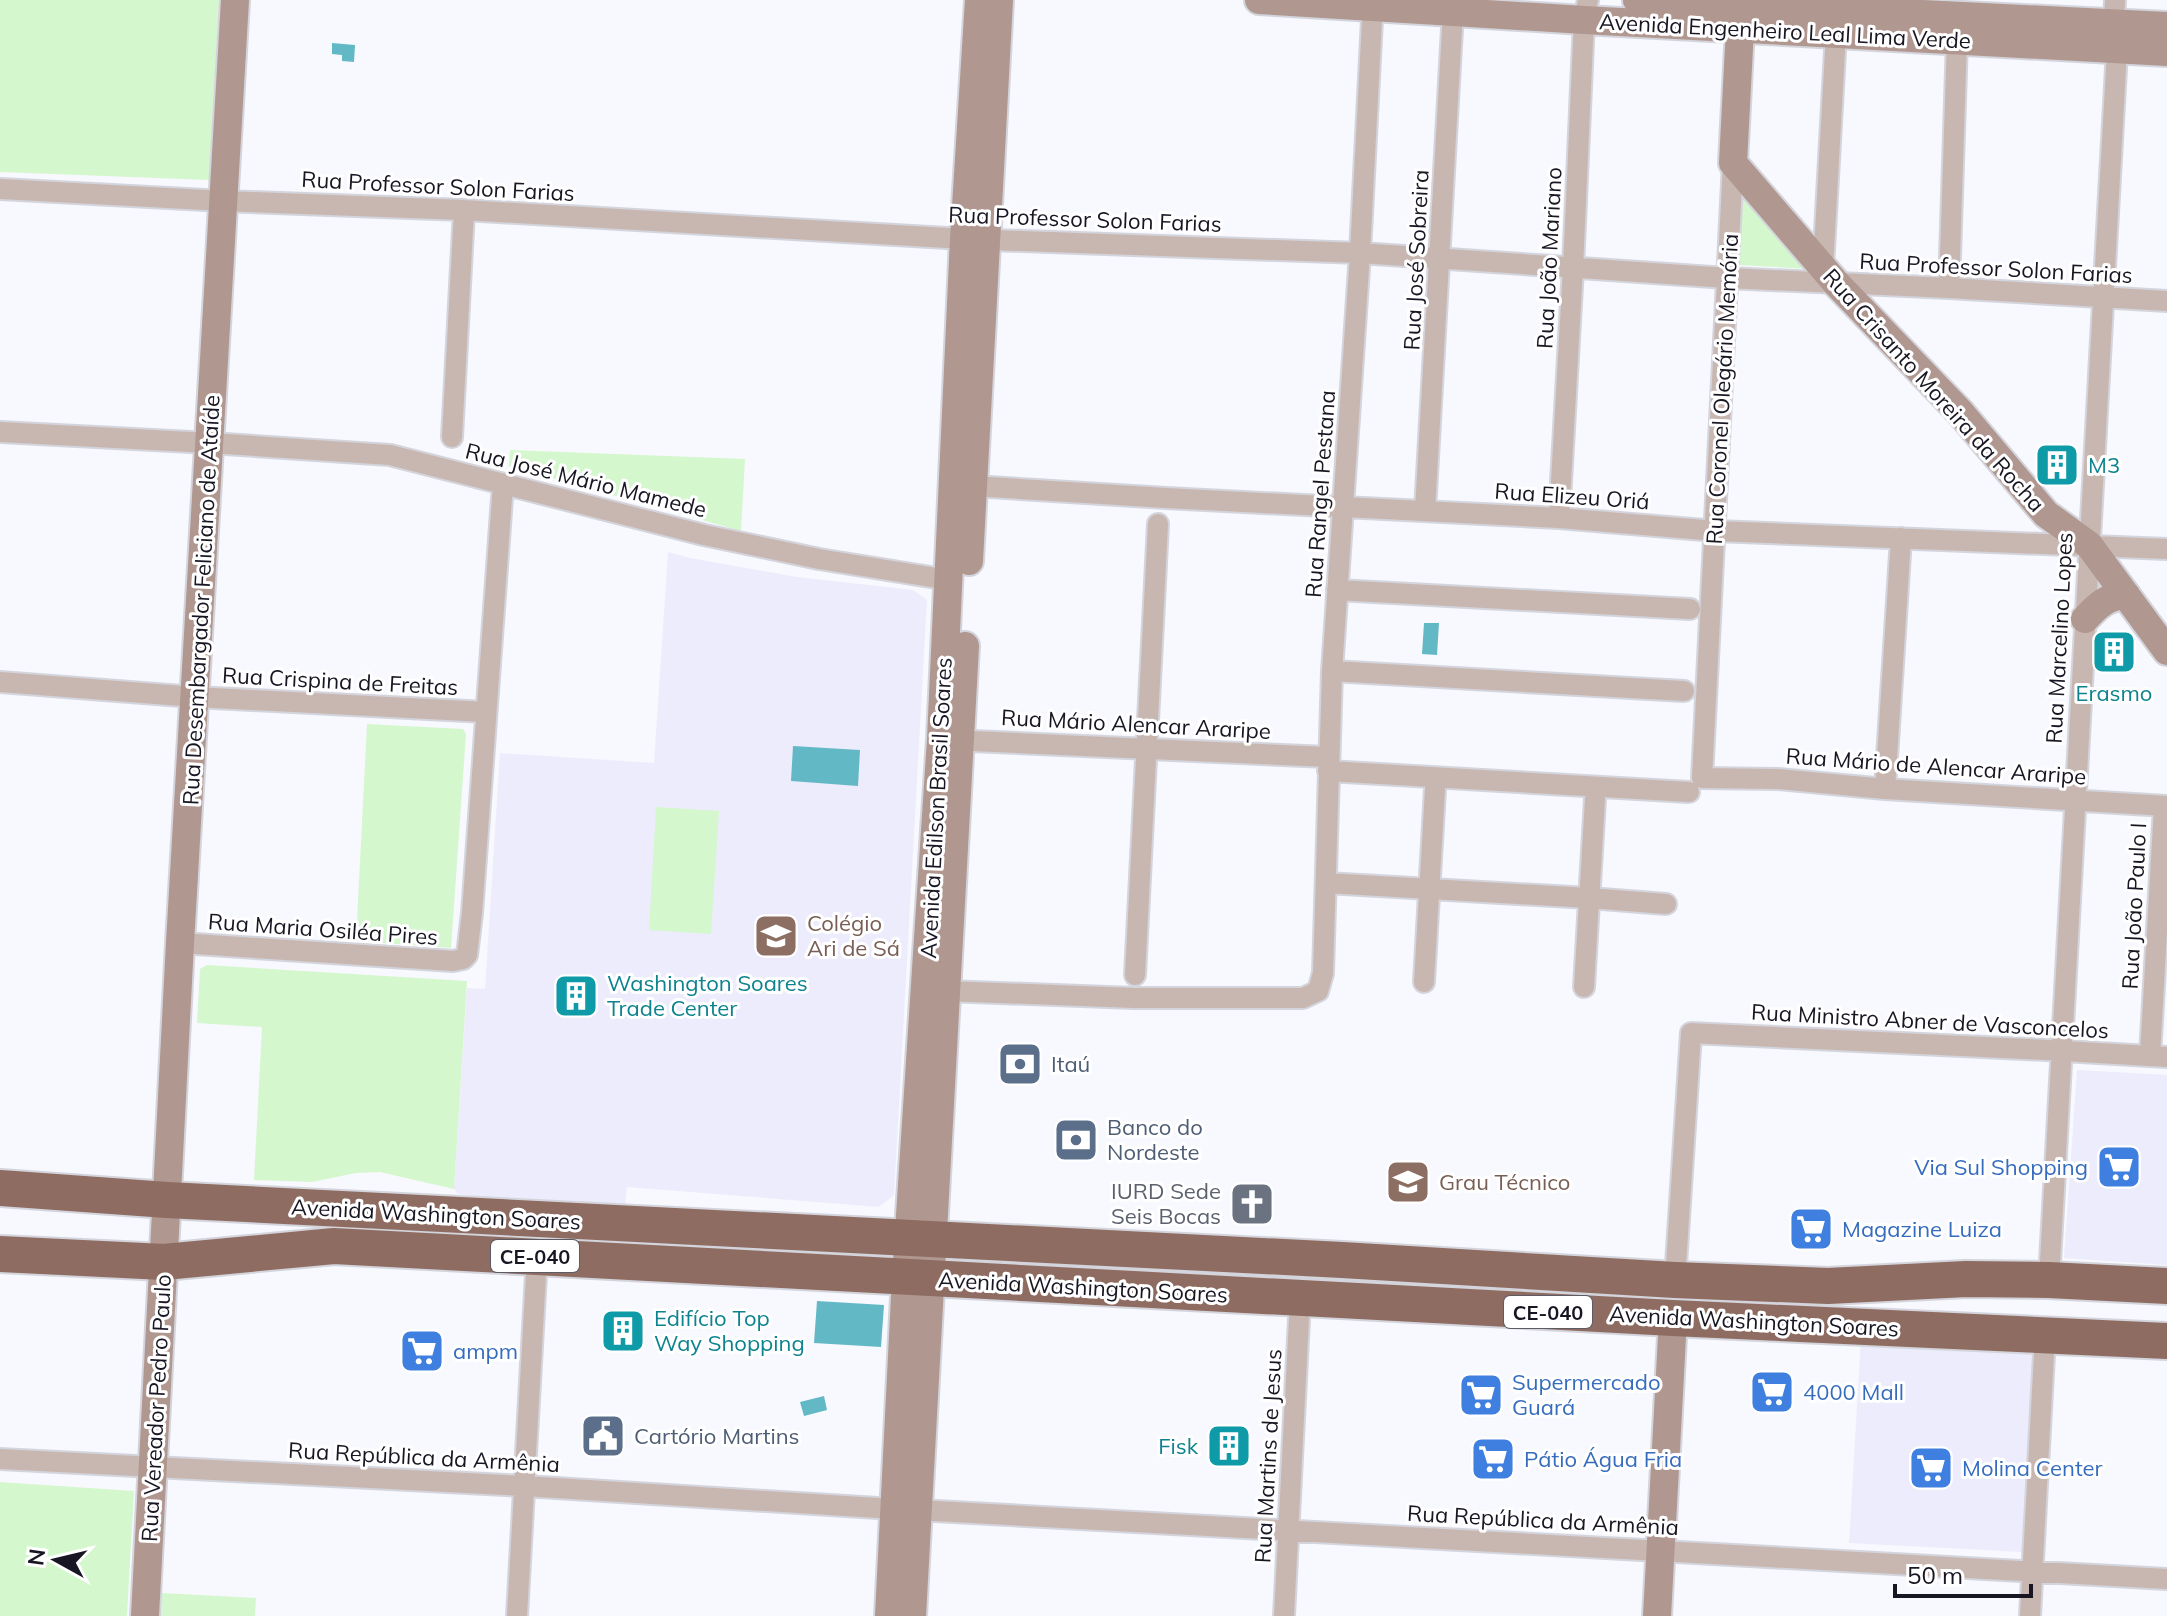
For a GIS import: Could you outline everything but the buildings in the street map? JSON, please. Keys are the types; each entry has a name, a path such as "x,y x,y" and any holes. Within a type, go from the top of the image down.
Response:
{"highway":[{"name":"Avenida Washington Soares","path":"0,1188 167,1200 1675,1280 1828,1286 1966,1279 2049,1280 2167,1286"},
{"name":"Avenida Washington Soares","path":"0,1254 164,1262 334,1246 1300,1299 2167,1341"}],"main road":[{"name":"Rua Desembargador Feliciano de Ataíde","path":"167,1200 235,0"},
{"name":"Avenida Edilson Brasil Soares","path":"889,1616 905,1510 951,740 973,486 979,0"},
{"name":"Avenida Edilson Brasil Soares","path":"921,1239 946,991 951,740 949,580 975,239 999,0"},
{"name":"Avenida Engenheiro Leal Lima Verde","path":"1259,0 1373,3 1453,11 1744,11 2167,26"},
{"name":"Avenida Engenheiro Leal Lima Verde","path":"1637,0 1744,11"},
{"name":"Rua Coronel Olegário Memória","path":"1733,163 1744,11"},
{"name":"Avenida Engenheiro Leal Lima Verde","path":"2115,24 2167,52"},
{"name":"Rua Crisanto Moreira da Rocha","path":"1733,163 1829,275 1960,412 2046,514 2089,545 2167,651"},
{"path":"2085,619 2107,599 2126,595"},
{"name":"Rua Vereador Pedro Paulo","path":"145,1616 167,1200"},
{"path":"1657,1616 1673,1318"},
{"name":"Avenida Edilson Brasil Soares","path":"905,1510 912,1616"}],"street":[{"name":"Rua Rangel Pestana","path":"946,991 1134,998 1303,998 1318,991 1323,973 1332,671 1373,3"},
{"name":"Rua João Mariano","path":"1559,518 1586,10"},
{"name":"Rua José Sobreira","path":"1425,511 1453,11"},
{"path":"1829,275 1837,14"},
{"path":"1949,288 1961,19"},
{"name":"Rua Marcelino Lopes","path":"2049,1280 2115,24"},
{"name":"Rua Coronel Olegário Memória","path":"1695,785 1716,531 1733,163"},
{"name":"Rua Professor Solon Farias","path":"0,189 464,210 975,239 1360,253 1727,278 1829,275 1949,288 2167,301"},
{"path":"452,437 464,210"},
{"name":"Rua José Mário Mamede","path":"0,432 390,455 645,521 765,548 949,580"},
{"path":"486,712 503,484"},
{"name":"Rua Elizeu Oriá","path":"973,486 1559,518 1716,531 2167,549"},
{"path":"1135,975 1158,524"},
{"path":"1885,789 1901,538"},
{"path":"1337,590 1690,609"},
{"path":"1332,671 1684,691"},
{"name":"Rua Crispina de Freitas","path":"0,682 195,697 486,712"},
{"name":"Rua Maria Osiléa Pires","path":"180,943 453,961 463,959 469,948 486,712"},
{"name":"Rua Mário Alencar Araripe","path":"951,740 1147,749 1328,764 1695,785"},
{"name":"Rua Mário de Alencar Araripe","path":"1695,785 1778,779 1885,789 2166,806"},
{"path":"1424,982 1435,789"},
{"path":"1584,987 1595,799"},
{"name":"Rua João Paulo I","path":"2158,1057 2166,806"},
{"path":"1326,883 1666,904"},
{"name":"Rua Ministro Abner de Vasconcelos","path":"1675,1280 1691,1033 2158,1057"},
{"path":"517,1616 537,1256"},
{"name":"Rua Martins de Jesus","path":"1284,1616 1300,1299"},
{"path":"2030,1616 2045,1335"},
{"name":"Rua República da Armênia","path":"0,1459 2167,1579"}],"shaded area":[{"name":"Colégio Ari de Sá","path":"668,552 797,577 913,590 927,600 894,1195 879,1207 627,1187 625,1207 529,1202 458,1194 454,1189 467,988 485,989 500,753 654,763"},
{"name":"Via Sul Shopping","path":"2077,1070 2167,1075 2167,1265 2064,1258"},
{"name":"Molina Center","path":"1861,1338 2033,1350 2022,1552 1849,1543"}],"green space":[{"path":"0,0 219,0 209,180 0,172"},
{"path":"1743,191 1811,269 1738,265"},
{"path":"510,450 745,459 741,531 509,466"},
{"path":"367,724 463,729 466,734 451,948 356,941"},
{"path":"656,807 719,811 711,934 649,930"},
{"path":"207,965 467,981 454,1189 380,1172 356,1173 312,1182 254,1180 262,1027 197,1023 200,969"},
{"path":"0,1482 134,1491 127,1616 0,1616"},
{"path":"162,1593 256,1598 255,1616 161,1616"}],"water":[{"path":"332,43 355,45 354,62 342,61 342,55 332,54"},
{"path":"1424,623 1439,623 1437,655 1422,654"},
{"path":"793,746 860,750 858,786 791,781"},
{"path":"817,1301 884,1305 881,1347 814,1343"},
{"path":"824,1396 827,1410 804,1416 800,1402"}],"place":[{"name":"M3","path":"2057,465"},
{"name":"Erasmo","path":"2114,652"},
{"name":"Colégio Ari de Sá","path":"776,936"},
{"name":"Washington Soares Trade Center","path":"576,996"},
{"name":"Itaú","path":"1020,1064"},
{"name":"Banco do Nordeste","path":"1076,1140"},
{"name":"Via Sul Shopping","path":"2119,1167"},
{"name":"Grau Técnico","path":"1408,1182"},
{"name":"IURD Sede Seis Bocas","path":"1252,1204"},
{"name":"Magazine Luiza","path":"1811,1229"},
{"name":"Edifício Top Way Shopping","path":"623,1331"},
{"name":"ampm","path":"422,1351"},
{"name":"4000 Mall","path":"1772,1392"},
{"name":"Supermercado Guará","path":"1481,1395"},
{"name":"Cartório Martins","path":"603,1436"},
{"name":"Fisk","path":"1229,1446"},
{"name":"Pátio Água Fria","path":"1493,1459"},
{"name":"Molina Center","path":"1931,1468"}]}
